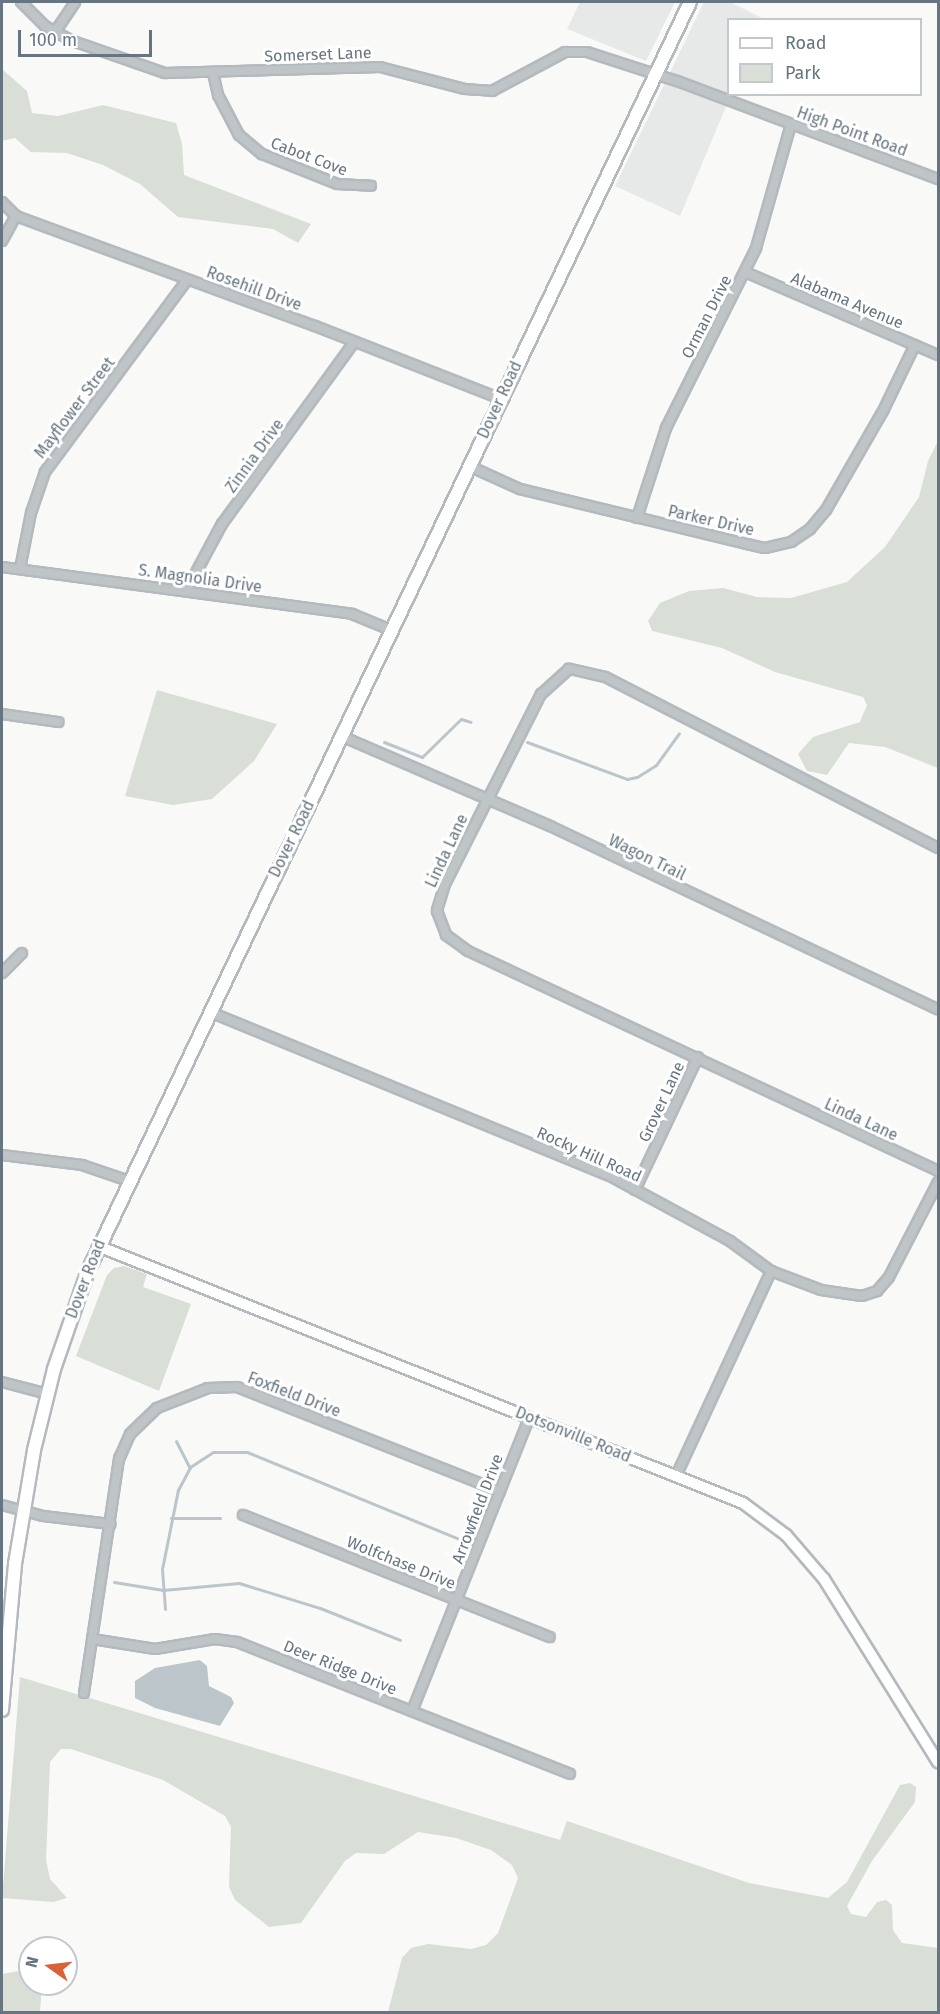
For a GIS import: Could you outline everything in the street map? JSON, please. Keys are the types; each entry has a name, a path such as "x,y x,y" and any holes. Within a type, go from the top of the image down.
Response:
{"main road":[{"name":"Dover Road","path":"2,1710 22,1511 48,1394 70,1317 98,1246 690,2"},
{"name":"Dotsonville Road","path":"98,1246 743,1503 786,1535 824,1579 939,1762"}],"street":[{"name":"Somerset Lane","path":"21,2 55,32 152,71 213,73 380,67 474,91 492,91 555,56 579,50 655,73"},
{"path":"55,32 75,2"},
{"name":"Cabot Cove","path":"213,73 218,95 239,135 262,154 337,184 372,186"},
{"name":"High Point Road","path":"655,73 939,179"},
{"name":"Orman Drive","path":"637,518 666,428 745,272 772,198 792,124"},
{"name":"Rosehill Drive","path":"2,201 16,216 501,399"},
{"path":"2,241 16,216"},
{"name":"Alabama Avenue","path":"745,272 939,355"},
{"name":"Mayflower Street","path":"20,570 30,513 45,472 187,280"},
{"name":"Zinnia Drive","path":"186,591 222,524 354,342"},
{"name":"Parker Drive","path":"469,466 520,489 637,518 765,548 791,542 810,529 826,510 884,410 915,345"},
{"name":"S. Magnolia Drive","path":"2,567 352,614 391,630"},
{"name":"Linda Lane","path":"939,848 584,669 563,671 541,694 487,800 441,892 437,919 446,935 468,951 939,1172"},
{"path":"2,714 58,722"},
{"name":"Wagon Trail","path":"341,736 487,800 939,1009"},
{"path":"2,973 22,953"},
{"name":"Rocky Hill Road","path":"210,1012 610,1176 730,1241 771,1271 799,1284 844,1296 877,1291 889,1277 939,1182"},
{"name":"Grover Lane","path":"635,1190 698,1057"},
{"path":"2,1155 82,1165 129,1181"},
{"path":"676,1476 771,1271"},
{"path":"2,1382 48,1394"},
{"name":"Foxfield Drive","path":"84,1693 119,1459 130,1434 157,1408 218,1386 243,1389 500,1491"},
{"name":"Arrowfield Drive","path":"412,1711 530,1418"},
{"path":"2,1505 22,1511 111,1524"},
{"name":"Wolfchase Drive","path":"243,1515 550,1637"},
{"name":"Deer Ridge Drive","path":"93,1639 161,1649 229,1640 570,1774"}],"shaded area":[{"path":"580,2 675,2 646,61 567,29"},
{"path":"704,2 730,2 762,18 727,18 727,96 731,96 680,216 615,186"},
{"path":"200,1660 207,1666 209,1686 231,1697 234,1703 220,1726 155,1708 135,1698 135,1681 155,1668"}],"green space":[{"path":"2,69 27,91 32,113 58,116 103,105 176,123 182,144 184,175 311,224 298,243 273,229 178,217 140,184 103,165 67,153 31,152 15,138 2,141"},
{"path":"938,441 938,768 885,747 849,743 827,775 807,771 798,754 813,737 860,722 867,705 863,697 775,672 722,648 652,631 648,621 660,603 689,591 723,588 757,597 791,598 847,582 885,547 919,497 928,461"},
{"path":"157,690 277,724 254,761 212,799 173,805 125,796"},
{"path":"124,1266 147,1274 143,1287 191,1304 159,1391 76,1356 107,1275 114,1268"},
{"path":"20,1677 560,1840 567,1821 749,1883 828,1898 847,1882 900,1785 910,1783 916,1787 915,1802 872,1861 847,1906 851,1914 866,1917 877,1902 886,1900 892,1905 893,1930 902,1943 938,1948 938,2012 388,2012 402,1958 411,1948 428,1944 471,1949 486,1945 498,1933 518,1878 512,1865 491,1850 456,1838 418,1832 384,1854 356,1853 345,1861 301,1923 269,1927 235,1900 229,1887 231,1827 225,1816 163,1780 71,1749 61,1749 50,1762 46,1860 50,1879 67,1898 53,1902 2,1898"},
{"path":"18,1971 18,1996 41,1996 40,2012 2,2012 2,1974"}],"waterway":[{"path":"384,742 422,757 461,719 471,722"},
{"path":"527,742 627,779 637,777 656,765 679,733"},
{"path":"176,1441 190,1468"},
{"path":"165,1609 162,1569 178,1490 190,1467 213,1452 247,1452 457,1538"},
{"path":"171,1518 220,1518"},
{"path":"114,1582 163,1590 239,1583 320,1608 400,1640"}]}
